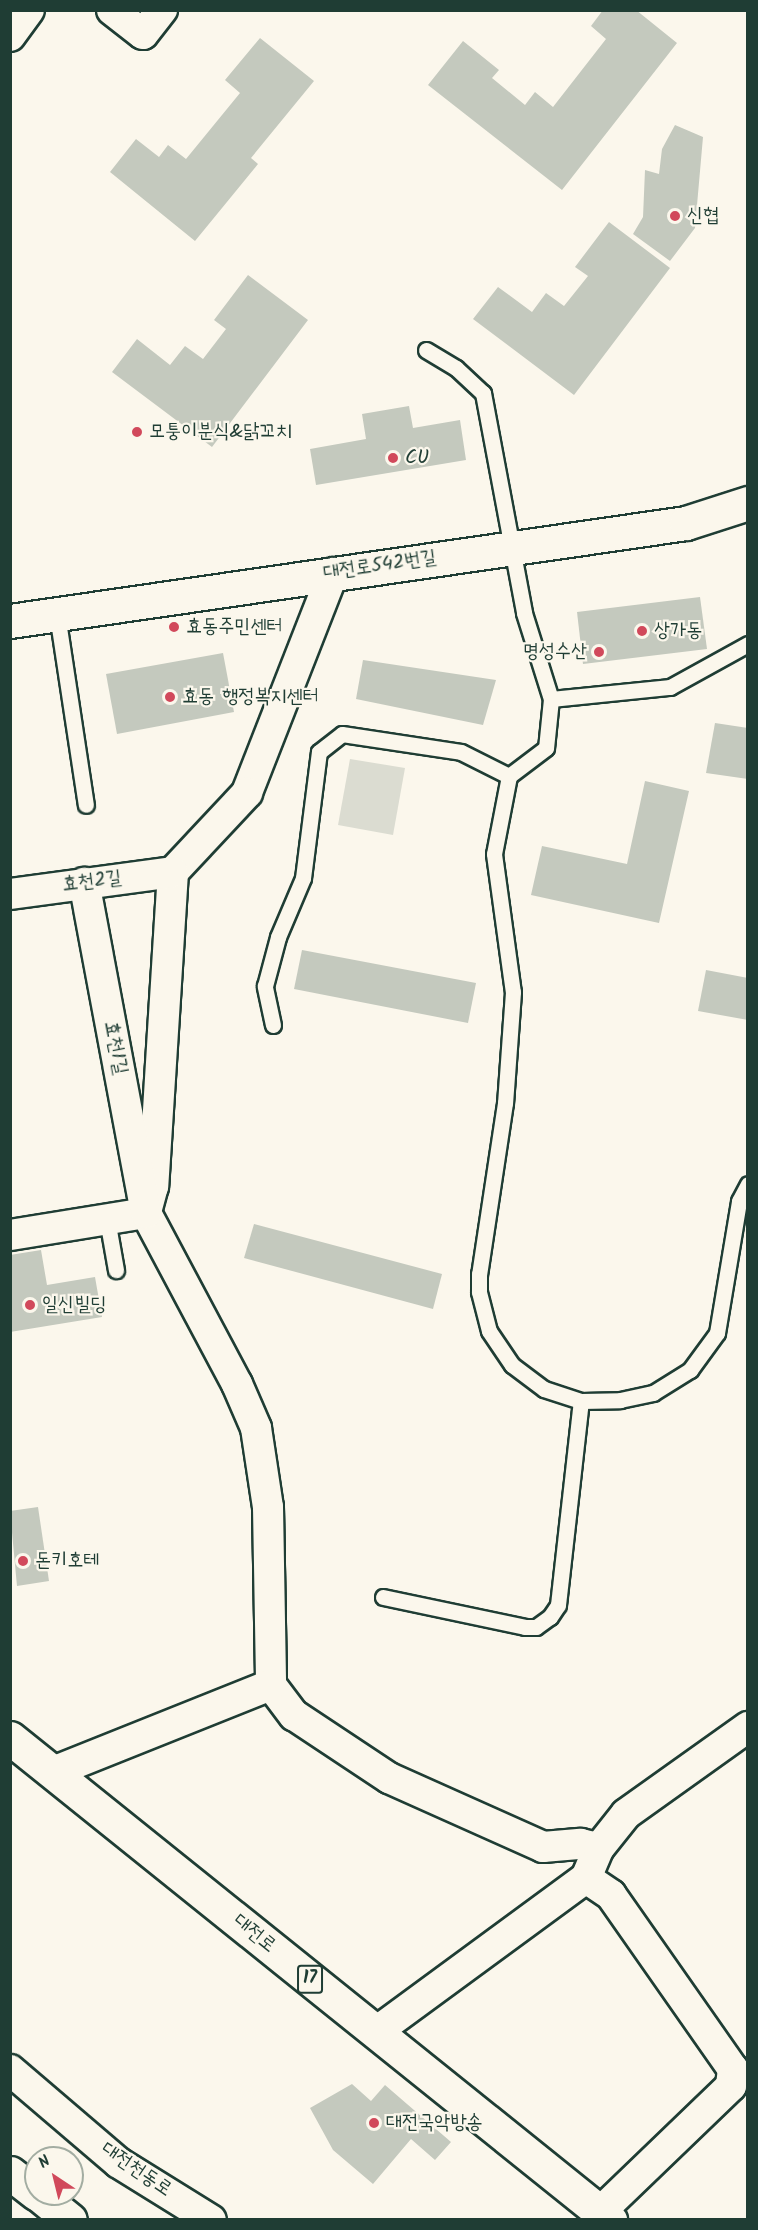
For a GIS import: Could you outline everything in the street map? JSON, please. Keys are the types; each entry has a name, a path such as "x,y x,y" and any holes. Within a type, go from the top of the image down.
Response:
{"main road":[{"name":"대전로542번길","path":"10,621 686,523 747,503"},
{"name":"대전로","path":"10,1738 605,2216"},
{"path":"10,2173 24,2183"},
{"path":"53,2206 70,2220"}],"street":[{"path":"10,36 29,10"},
{"path":"111,10 143,34 162,10"},
{"path":"10,1235 146,1213 153,1186 173,872 247,793 333,573"},
{"name":"효천2길","path":"10,894 173,872"},
{"name":"효천1길","path":"84,883 146,1213 237,1384 256,1428 268,1507 271,1685"},
{"path":"53,1772 271,1685 294,1715 389,1778 543,1847 581,1844 599,1848"},
{"path":"376,2032 586,1878 599,1848 626,1814 747,1727"},
{"path":"586,1878 611,1895 733,2069 731,2086 605,2216"},
{"name":"대전천동로","path":"10,2070 119,2163 211,2220"}],"lane":[{"path":"426,350 456,368 483,393 514,547 524,613 551,699 546,748 509,776 494,854 513,992 505,1103 479,1292 489,1331 512,1365 544,1389 581,1401 620,1400 653,1393 690,1370 717,1333 739,1201 747,1184"},
{"path":"57,614 86,805"},
{"path":"551,699 670,687 747,644"},
{"path":"273,1025 265,986 278,937 303,878 319,752 342,734 461,752 509,776"},
{"path":"107,1219 116,1270"},
{"path":"383,1598 525,1627 536,1627 550,1617 558,1605 581,1401"}],"shaded area":[{"path":"350,759 405,768 393,835 338,825"}],"building":[{"path":"603,10 636,10 677,43 562,190 428,85 463,41 499,70 492,78 525,105 535,92 553,107 606,39 591,26"},
{"path":"260,38 314,81 251,158 258,164 195,241 110,172 136,139 159,157 168,145 186,159 240,93 225,80"},
{"path":"675,125 703,137 695,228 670,261 633,234 643,217 645,170 659,174 662,149"},
{"path":"609,222 670,268 574,395 473,319 498,287 532,312 546,293 564,306 588,276 575,267"},
{"path":"248,275 308,320 212,447 112,372 137,339 170,365 185,346 203,359 226,329 214,320"},
{"path":"409,406 413,428 460,420 466,460 316,485 310,449 366,439 362,414"},
{"name":"상가동","path":"700,597 707,649 583,664 577,612"},
{"path":"223,653 234,712 117,734 106,674"},
{"path":"363,660 496,680 483,725 356,699"},
{"path":"715,723 748,728 748,779 706,773"},
{"path":"645,781 689,791 659,923 531,895 542,846 627,864"},
{"path":"302,950 476,983 468,1023 294,989"},
{"path":"706,970 748,978 748,1020 698,1011"},
{"path":"254,1224 442,1274 433,1309 244,1258"},
{"path":"41,1250 47,1285 95,1277 102,1317 10,1332 10,1255"},
{"path":"38,1507 49,1581 17,1586 10,1511"},
{"name":"대전국악방송","path":"352,2084 371,2101 385,2085 451,2142 435,2160 411,2139 373,2184 333,2150 310,2108"}],"place":[{"name":"신협","path":"675,216"},
{"name":"모퉁이분식&닭꼬치","path":"137,432"},
{"name":"CU","path":"393,458"},
{"name":"효동주민센터","path":"174,627"},
{"name":"상가동","path":"642,631"},
{"name":"명성수산","path":"599,652"},
{"name":"효동 행정복지센터","path":"170,697"},
{"name":"일신빌딩","path":"30,1305"},
{"name":"돈키호테","path":"23,1561"},
{"name":"대전국악방송","path":"374,2123"}]}
